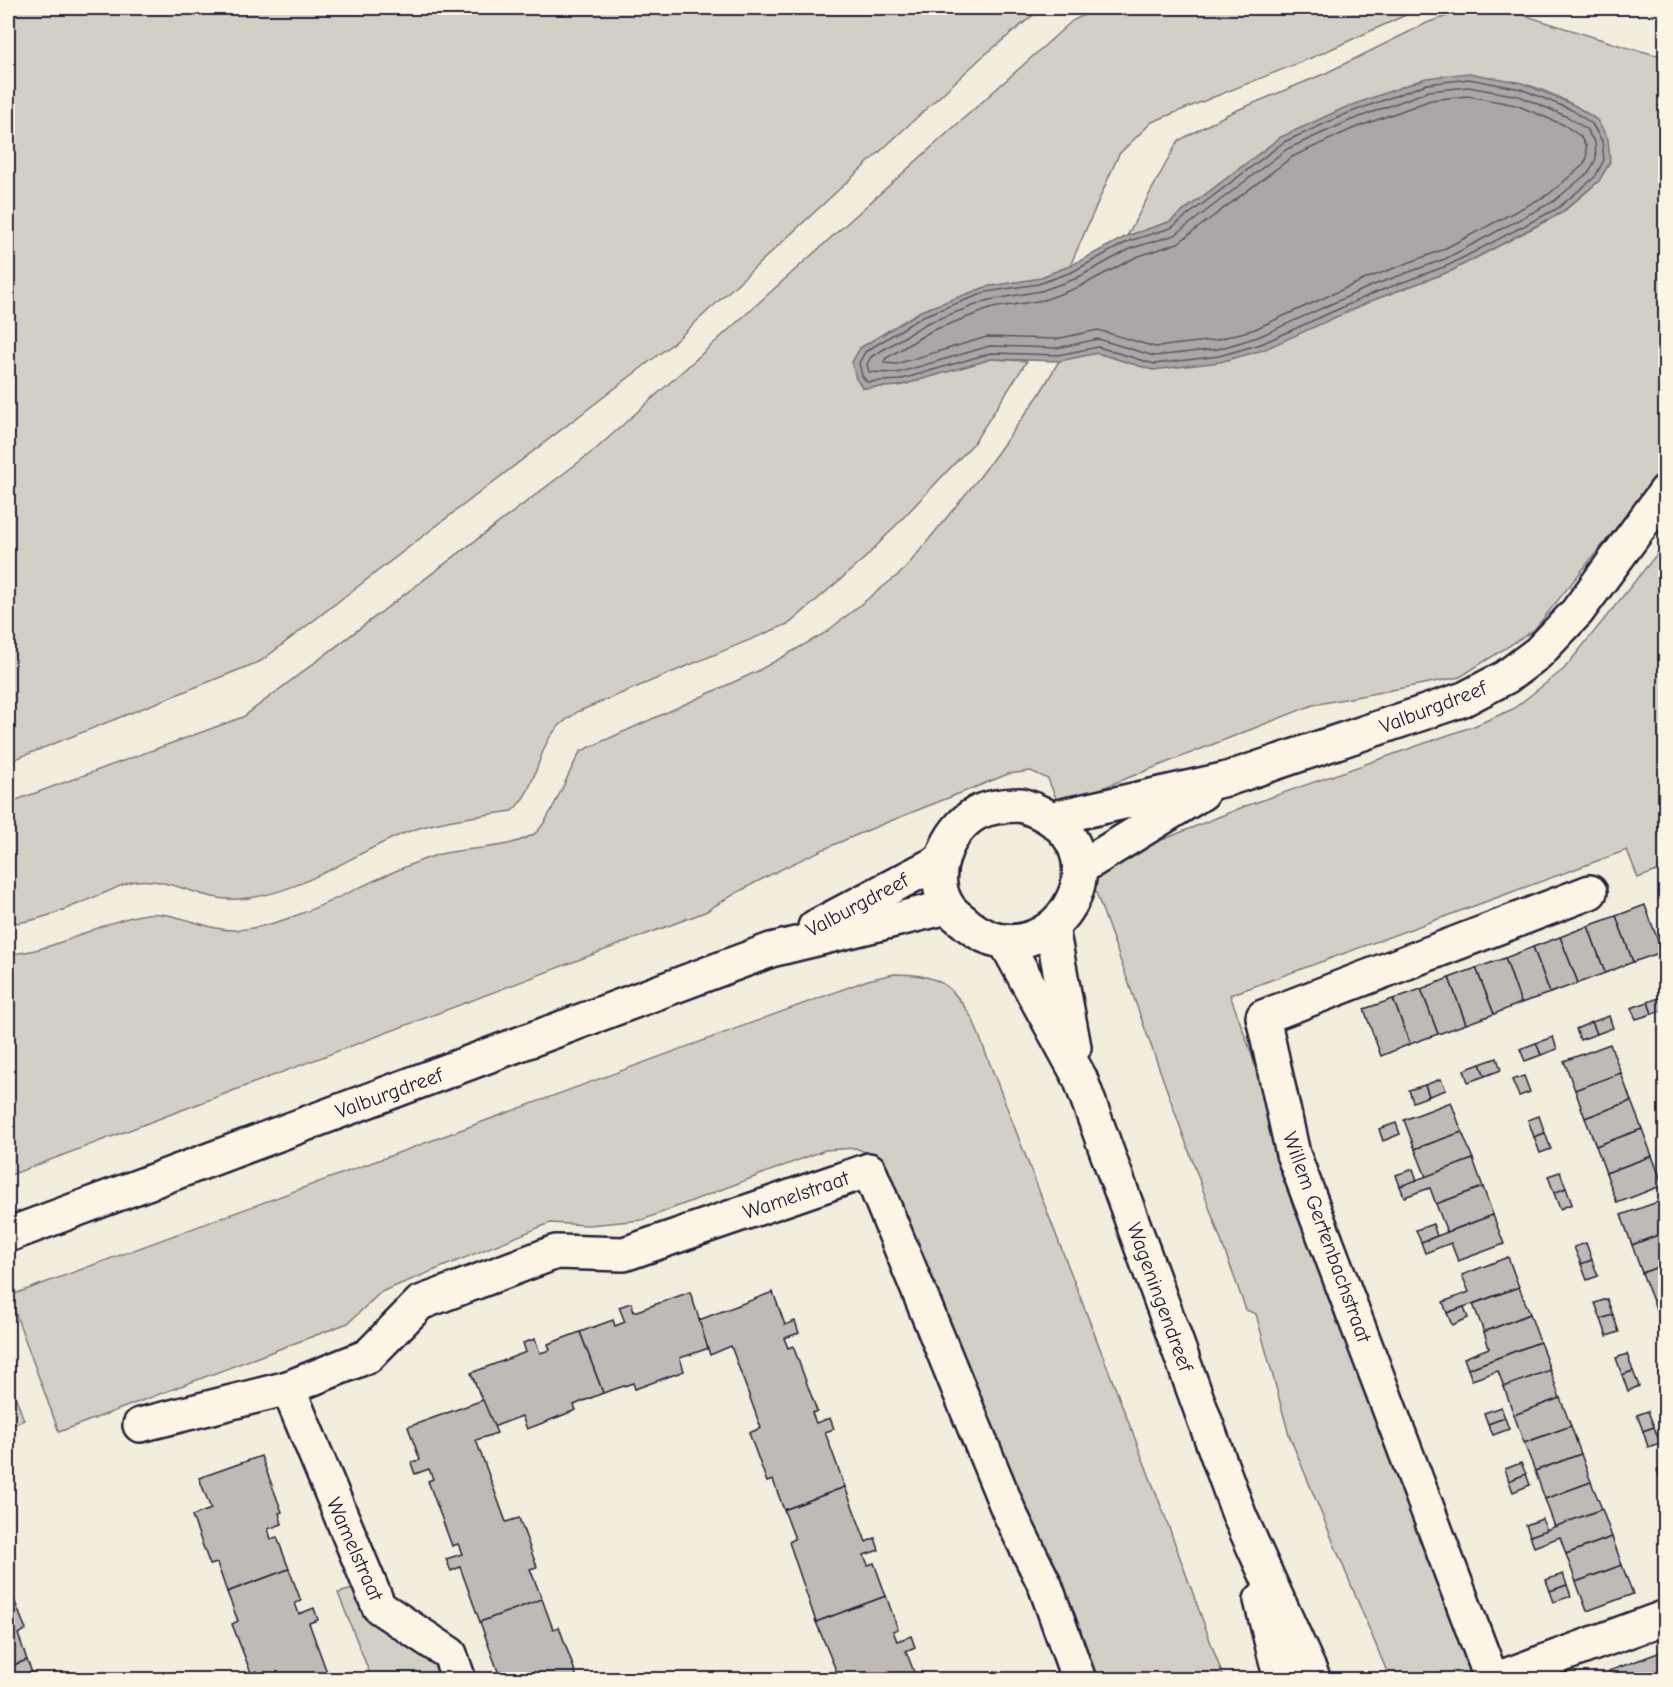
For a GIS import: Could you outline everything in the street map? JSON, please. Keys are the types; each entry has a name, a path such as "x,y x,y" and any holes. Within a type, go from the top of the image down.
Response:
{"street":[{"name":"Valburgdreef","path":"1053,818 1227,778 1464,699 1506,677 1538,653 1577,612 1665,491"},
{"name":"Valburgdreef","path":"1080,868 1227,778"},
{"path":"1021,805 1053,818 1074,845 1080,868 1077,891 1068,912 1052,928 1032,938 1005,941 979,934 948,907 939,881 942,860 959,829 976,813 998,806 1021,805"},
{"name":"Valburgdreef","path":"771,950 942,860"},
{"name":"Willem Gertenbachstraat","path":"1493,1680 1293,1154 1263,1017 1590,892"},
{"name":"Valburgdreef","path":"14,1232 771,950 948,907"},
{"name":"Wageningendreef","path":"1052,928 1080,1078"},
{"name":"Wageningendreef","path":"1005,941 1080,1078 1240,1517 1314,1680"},
{"name":"Wamelstraat","path":"140,1425 288,1388 368,1356 420,1303 556,1252 624,1254 869,1170 1010,1514 1045,1585 1079,1680"},
{"name":"Wamelstraat","path":"288,1388 379,1607 450,1654 459,1680"},
{"name":"Wageningendreef","path":"1240,1517 1281,1680"},
{"path":"1493,1680 1665,1617"}],"shaded area":[{"path":"8,8 1042,8 981,58 671,345 261,661 8,762"},
{"path":"1097,8 1421,8 1318,55 1152,122 1119,154 1070,266 1036,279 986,287 921,311 860,348 863,388 899,386 991,359 1027,361 973,444 865,558 790,623 577,712 551,735 528,790 512,811 456,819 415,829 302,883 260,896 225,899 162,883 136,881 45,917 8,923 8,803 243,717 596,449 1072,21"},
{"path":"1472,8 1504,9 1625,47 1665,57 1665,461 1649,487 1534,630 1460,677 1313,705 1059,805 1048,779 1031,771 1008,774 815,853 705,912 8,1176 8,954 43,948 112,923 147,914 169,915 226,930 262,926 312,909 413,863 449,852 499,846 534,834 546,820 581,751 756,672 825,633 904,570 982,474 1039,395 1059,361 1097,353 1153,370 1376,299 1451,271 1562,213 1599,181 1597,120 1556,96 1522,83 1510,81 1281,137 1169,222 1127,236 1178,141 1228,114 1326,73 1429,22"},
{"path":"1665,544 1665,868 1638,878 1627,850 1230,995 1482,1679 1390,1679 1289,1435 1256,1314 1246,1310 1088,870 1243,807 1474,726 1513,709 1564,669"},
{"path":"894,974 922,976 942,983 958,997 973,1020 1166,1519 1224,1679 1095,1679 1043,1544 1016,1525 876,1156 855,1148 825,1150 642,1220 589,1225 550,1223 381,1292 348,1323 59,1432 9,1296 868,980"},
{"path":"8,1376 24,1420 8,1427"},
{"path":"353,1589 366,1618 438,1667 443,1679 372,1679 338,1593"}],"water":[{"path":"1469,73 1522,83 1574,105 1597,120 1608,139 1610,162 1599,181 1562,212 1451,271 1376,299 1263,350 1220,362 1153,370 1097,353 1059,361 991,359 899,386 863,388 856,379 852,362 860,348 921,311 986,287 1036,279 1070,266 1127,236 1169,222 1281,137 1344,108 1426,78"}],"building":[{"path":"1645,905 1662,952 1633,962 1616,916"},
{"path":"1616,916 1633,962 1605,973 1588,926"},
{"path":"1588,926 1605,973 1578,983 1560,937"},
{"path":"1560,937 1578,983 1550,993 1533,947"},
{"path":"1533,947 1550,993 1521,1003 1505,958"},
{"path":"1505,958 1521,1003 1494,1014 1476,968"},
{"path":"1476,968 1494,1014 1466,1024 1449,978"},
{"path":"1449,978 1466,1024 1438,1034 1421,989"},
{"path":"1421,989 1438,1034 1410,1044 1393,999"},
{"path":"1664,996 1666,1009 1652,1014 1648,1002"},
{"path":"1393,999 1410,1044 1381,1056 1364,1009"},
{"path":"1648,1002 1652,1014 1636,1019 1631,1008"},
{"path":"1609,1016 1613,1028 1597,1034 1592,1022"},
{"path":"1592,1022 1597,1034 1580,1040 1576,1029"},
{"path":"1553,1037 1557,1049 1541,1055 1536,1043"},
{"path":"1536,1043 1541,1055 1525,1061 1520,1049"},
{"path":"1610,1044 1621,1073 1575,1090 1564,1061"},
{"path":"1497,1058 1501,1070 1485,1076 1480,1064"},
{"path":"1480,1064 1485,1076 1468,1082 1464,1070"},
{"path":"1621,1073 1631,1101 1585,1118 1575,1090"},
{"path":"1524,1076 1530,1092 1519,1096 1512,1080"},
{"path":"1441,1079 1446,1090 1429,1096 1425,1085"},
{"path":"1425,1085 1429,1096 1413,1102 1409,1090"},
{"path":"1631,1101 1642,1129 1596,1146 1585,1118"},
{"path":"1451,1102 1462,1132 1415,1149 1404,1120"},
{"path":"1539,1116 1545,1133 1534,1137 1528,1120"},
{"path":"1396,1123 1400,1134 1383,1141 1379,1129"},
{"path":"1642,1129 1652,1156 1606,1173 1596,1146"},
{"path":"1462,1132 1473,1159 1426,1177 1415,1149"},
{"path":"1545,1133 1551,1149 1540,1153 1534,1137"},
{"path":"1652,1156 1663,1185 1617,1203 1606,1173"},
{"path":"1473,1159 1483,1187 1436,1204 1430,1188 1404,1197 1400,1186"},
{"path":"1413,1169 1417,1180 1400,1186 1396,1175"},
{"path":"1560,1172 1566,1188 1554,1193 1548,1176"},
{"path":"1483,1187 1493,1215 1447,1232 1436,1204"},
{"path":"1566,1188 1572,1204 1560,1209 1554,1193"},
{"path":"1666,1199 1666,1232 1632,1245 1621,1215"},
{"path":"1493,1215 1504,1244 1458,1261 1451,1243 1425,1253 1421,1242"},
{"path":"1433,1224 1437,1236 1421,1242 1416,1230"},
{"path":"1666,1232 1666,1264 1642,1273 1632,1245"},
{"path":"1586,1243 1592,1260 1581,1264 1574,1247"},
{"path":"1508,1257 1519,1287 1447,1313 1443,1302 1469,1292 1462,1275"},
{"path":"1592,1260 1598,1276 1587,1280 1581,1264"},
{"path":"1666,1264 1666,1296 1653,1301 1642,1273"},
{"path":"1519,1287 1530,1314 1484,1332 1473,1304"},
{"path":"690,1292 709,1348 680,1358 684,1371 635,1389 633,1383 603,1393 580,1332 613,1320 615,1326 625,1322 619,1307 631,1303 634,1312"},
{"path":"773,1292 785,1325 795,1321 799,1333 784,1338 788,1348 793,1346 817,1411 812,1413 816,1423 830,1418 834,1429 825,1432 845,1487 784,1510 773,1480 767,1482 749,1433 761,1428 731,1346 710,1355 699,1320"},
{"path":"1666,1296 1666,1327 1663,1328 1653,1301"},
{"path":"1607,1299 1613,1315 1601,1319 1595,1303"},
{"path":"1464,1307 1468,1318 1452,1325 1447,1313"},
{"path":"1530,1314 1540,1342 1468,1369 1464,1358 1489,1348 1484,1332"},
{"path":"1613,1315 1619,1332 1607,1336 1601,1319"},
{"path":"580,1332 603,1393 574,1405 576,1410 527,1429 522,1416 493,1427 471,1373 526,1352 523,1343 535,1339 540,1353 550,1350 548,1344"},
{"path":"1540,1342 1550,1370 1504,1387 1498,1371 1472,1380 1468,1369"},
{"path":"1627,1354 1633,1371 1622,1375 1616,1358"},
{"path":"1550,1370 1560,1398 1514,1415 1504,1387"},
{"path":"1633,1371 1639,1386 1628,1391 1622,1375"},
{"path":"1560,1398 1571,1426 1524,1443 1514,1415"},
{"path":"483,1400 497,1433 476,1440 506,1522 519,1518 537,1567 530,1569 542,1599 480,1622 460,1567 451,1571 446,1559 462,1554 458,1544 452,1546 428,1481 433,1479 429,1469 415,1474 411,1463 420,1460 408,1427"},
{"path":"1501,1407 1505,1418 1488,1424 1484,1413"},
{"path":"1648,1411 1654,1427 1643,1431 1637,1415"},
{"path":"1505,1418 1509,1429 1493,1435 1488,1424"},
{"path":"1571,1426 1581,1454 1535,1471 1524,1443"},
{"path":"1654,1427 1660,1443 1648,1447 1643,1431"},
{"path":"1581,1454 1591,1482 1545,1499 1535,1471"},
{"path":"261,1456 282,1512 279,1513 282,1524 268,1529 271,1539 277,1537 289,1569 227,1592 217,1563 210,1565 192,1516 211,1509 199,1478"},
{"path":"1521,1463 1526,1474 1509,1481 1505,1469"},
{"path":"1666,1467 1666,1485 1663,1486 1657,1470"},
{"path":"1526,1474 1530,1485 1513,1492 1509,1481"},
{"path":"1591,1482 1602,1509 1555,1527 1545,1499"},
{"path":"845,1487 866,1542 875,1538 879,1550 864,1555 868,1565 874,1563 886,1596 816,1622 789,1542 795,1539 784,1510"},
{"path":"1602,1509 1612,1537 1566,1554 1560,1537 1534,1547 1530,1536"},
{"path":"1542,1519 1547,1530 1530,1536 1526,1525"},
{"path":"1612,1537 1622,1565 1576,1582 1566,1554"},
{"path":"1622,1565 1633,1594 1587,1611 1576,1582"},
{"path":"289,1569 301,1601 295,1603 299,1614 314,1608 318,1620 309,1623 329,1678 325,1680 260,1680 257,1671 251,1673 232,1624 238,1621 227,1592"},
{"path":"1563,1574 1567,1585 1550,1591 1546,1580"},
{"path":"1567,1585 1571,1596 1554,1602 1550,1591"},
{"path":"886,1596 898,1629 893,1631 897,1641 911,1636 915,1647 906,1651 917,1680 840,1680 816,1622"},
{"path":"13,1597 26,1630 18,1634 27,1660 8,1667 8,1599"},
{"path":"542,1599 553,1629 559,1627 578,1680 492,1680 500,1677 480,1622"},
{"path":"1661,1652 1666,1663 1666,1680 1611,1678 1609,1671"},
{"path":"27,1660 35,1680 8,1680 8,1667"}]}
